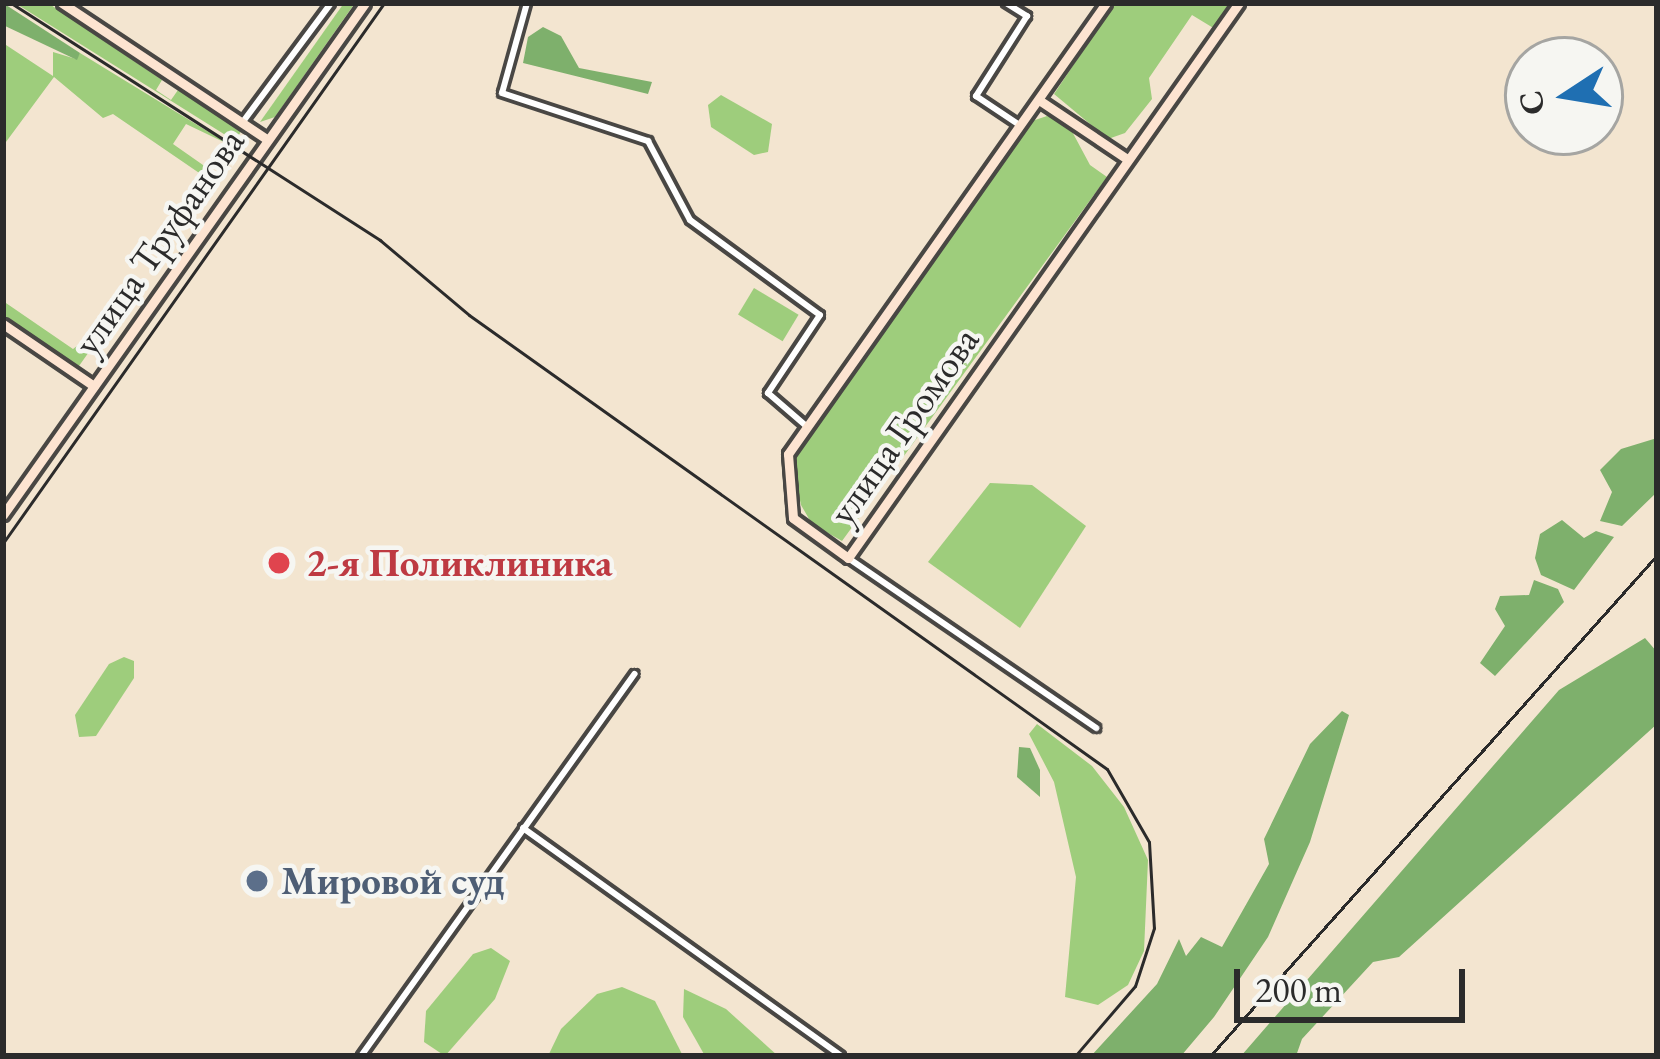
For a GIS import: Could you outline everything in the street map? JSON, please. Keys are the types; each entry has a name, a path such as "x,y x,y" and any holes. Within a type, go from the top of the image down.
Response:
{"street":[{"path":"62,3 267,139"},
{"path":"242,123 332,3"},
{"name":"улица Труфанова","path":"3,515 364,3"},
{"path":"526,3 499,81 502,93 648,141 691,220 820,315 768,393 806,425"},
{"path":"1006,3 1028,16 976,96 1021,126"},
{"name":"улица Громова","path":"1106,3 806,425 785,464 794,518 848,557 1240,3"},
{"path":"1039,100 1127,159"},
{"path":"3,324 94,386"},
{"path":"848,557 1096,728"},
{"path":"361,1056 634,674"},
{"path":"523,828 841,1056"}],"green space":[{"path":"3,3 80,53 77,60 3,25"},
{"path":"15,3 48,3 162,80 156,90 171,100 178,90 242,130 235,141"},
{"path":"344,3 355,3 275,117 260,122"},
{"path":"1115,3 1232,3 1215,29 1192,15 1149,78 1152,99 1125,133 1108,139 1054,94"},
{"path":"543,27 561,36 579,68 652,82 648,94 523,63 528,37"},
{"path":"3,43 53,76 53,52 76,59 80,53 230,145 186,124 173,144 213,172 208,179 113,114 103,118 54,77 3,146"},
{"path":"721,95 772,124 768,152 754,155 711,127 708,105"},
{"path":"1047,116 1068,124 1090,165 1107,177 842,541 812,524 801,505 793,468 799,445 1004,156 1032,121"},
{"path":"754,288 799,315 783,341 738,315"},
{"path":"3,301 73,349 81,343 91,349 79,366 3,317"},
{"path":"1657,438 1657,492 1622,526 1600,521 1612,492 1600,470 1621,449"},
{"path":"990,483 1032,485 1086,526 1020,628 928,562"},
{"path":"1562,520 1584,538 1596,531 1614,537 1574,590 1541,575 1535,558 1540,534"},
{"path":"1534,580 1558,589 1564,602 1495,676 1480,663 1505,626 1495,609 1500,596 1529,595"},
{"path":"1645,638 1657,652 1657,724 1399,957 1373,962 1302,1039 1296,1056 1241,1056 1559,690"},
{"path":"124,657 134,661 134,678 96,736 79,737 75,715 109,664"},
{"path":"1342,711 1349,715 1310,842 1268,937 1214,1017 1181,1056 1091,1056 1157,984 1179,939 1186,956 1201,937 1222,947 1269,864 1264,839 1310,744"},
{"path":"1037,724 1092,766 1124,807 1148,860 1144,951 1128,985 1098,1005 1065,997 1076,877 1054,782 1029,734"},
{"path":"1019,747 1030,748 1040,770 1040,797 1017,777"},
{"path":"491,948 510,961 495,999 445,1056 424,1042 426,1011 473,954"},
{"path":"622,987 655,1001 683,1056 548,1056 561,1029 597,994"},
{"path":"684,989 726,1009 778,1056 705,1056 683,1017"}],"tram line":[{"path":"3,543 384,3"}],"railway":[{"path":"11,3 380,240 469,315 1107,769 1149,842 1154,928 1135,986 1075,1056"},
{"path":"1210,1056 1657,555"}],"place":[{"name":"2-я Поликлиника","path":"279,563"},
{"name":"Мировой суд","path":"257,881"}]}
